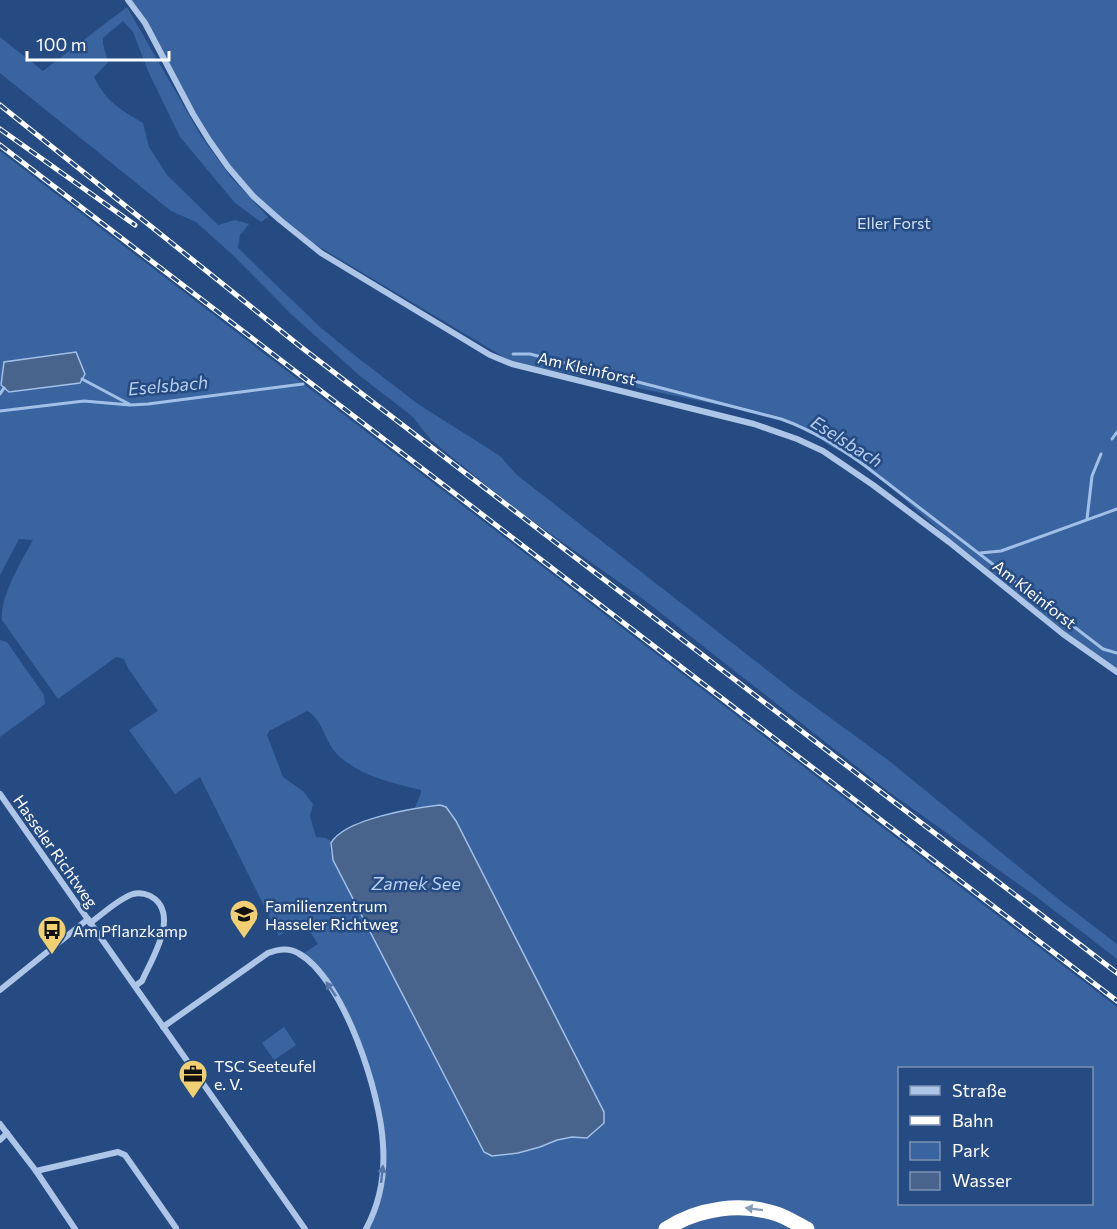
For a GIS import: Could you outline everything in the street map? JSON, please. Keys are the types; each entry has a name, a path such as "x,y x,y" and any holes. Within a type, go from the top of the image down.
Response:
{"highway":[{"path":"666,1229 698,1214 739,1208 757,1209 780,1215 807,1229"}],"street":[{"name":"Am Kleinforst","path":"128,0 145,24 193,114 228,167 253,196 321,253 490,355 512,364 754,424 797,439 822,451 873,485 949,542 1063,634 1117,672"},
{"name":"Hasseler Richtweg","path":"0,794 305,1229"},
{"name":"Hasseler Richtweg","path":"89,921 133,894 147,895 158,902 164,916 162,933 142,981 135,986"},
{"path":"0,990 89,921"},
{"path":"163,1027 268,953 284,949 299,953 305,958 330,987 345,1010 375,1095 383,1143 383,1170 380,1196 366,1229"},
{"path":"0,1124 36,1171 75,1229"},
{"path":"0,1140 7,1133"},
{"path":"36,1171 118,1152 125,1155 176,1228"}],"green space":[{"name":"Eller Forst","path":"130,0 1117,0 1117,669 1065,632 970,557 864,464 832,447 801,425 768,415 512,362 311,242 280,219 230,166 210,139"},
{"path":"127,7 201,136 230,176 268,217 261,222 235,203 180,137 148,71 133,32 123,21 103,38 108,62 94,77 103,93 114,104 143,123 149,147 167,175 218,225 235,220 249,224 240,235 238,248 320,327 418,404 500,456 517,475 795,692 888,760 1117,944 1117,959 1034,895 889,792 643,599 514,508 431,440 412,416 360,376 291,314 236,258 196,222 171,211 0,73 0,37 43,71"},
{"path":"0,151 1117,1007 1117,1229 367,1229 378,1206 385,1143 365,1054 346,1008 319,969 304,953 318,944 302,920 279,936 200,777 175,794 129,730 158,711 124,659 116,657 58,699 2,620 4,600 33,540 19,539 0,575","holes":["307,711 312,714 332,748 344,761 364,773 421,790 415,808 442,805 451,812 603,1112 604,1123 587,1138 572,1137 518,1153 492,1156 482,1150 333,860 330,849 331,841 316,837 310,816 313,804 303,791 283,777 267,735 269,731"]},
{"path":"0,640 7,642 44,695 45,704 0,737"},
{"path":"284,1027 296,1045 274,1060 262,1043"}],"water":[{"path":"76,352 85,374 80,383 9,392 1,385 4,362"},
{"name":"Zamek See","path":"440,805 446,807 456,821 604,1112 604,1123 587,1138 572,1137 557,1140 518,1153 492,1156 484,1152 333,860 331,843 350,827 381,816"}],"waterway":[{"name":"Eselsbach","path":"513,354 530,354 781,419 814,433 864,465 1103,649 1117,653"},
{"path":"82,379 129,404"},
{"name":"Eselsbach","path":"0,411 84,401 130,405 148,404 303,384"},
{"path":"0,394 4,388"},
{"path":"1112,439 1117,432"},
{"path":"1087,519 1092,476 1101,454"},
{"path":"980,553 1001,551 1117,509"}],"railway":[{"path":"0,105 301,347 1117,973"},
{"path":"0,129 135,225"},
{"path":"0,145 1117,1001"}],"place":[{"name":"Familienzentrum Hasseler Richtweg","path":"244,940"},
{"name":"Am Pflanzkamp","path":"52,956"},
{"name":"TSC Seeteufel e. V.","path":"193,1100"}]}
